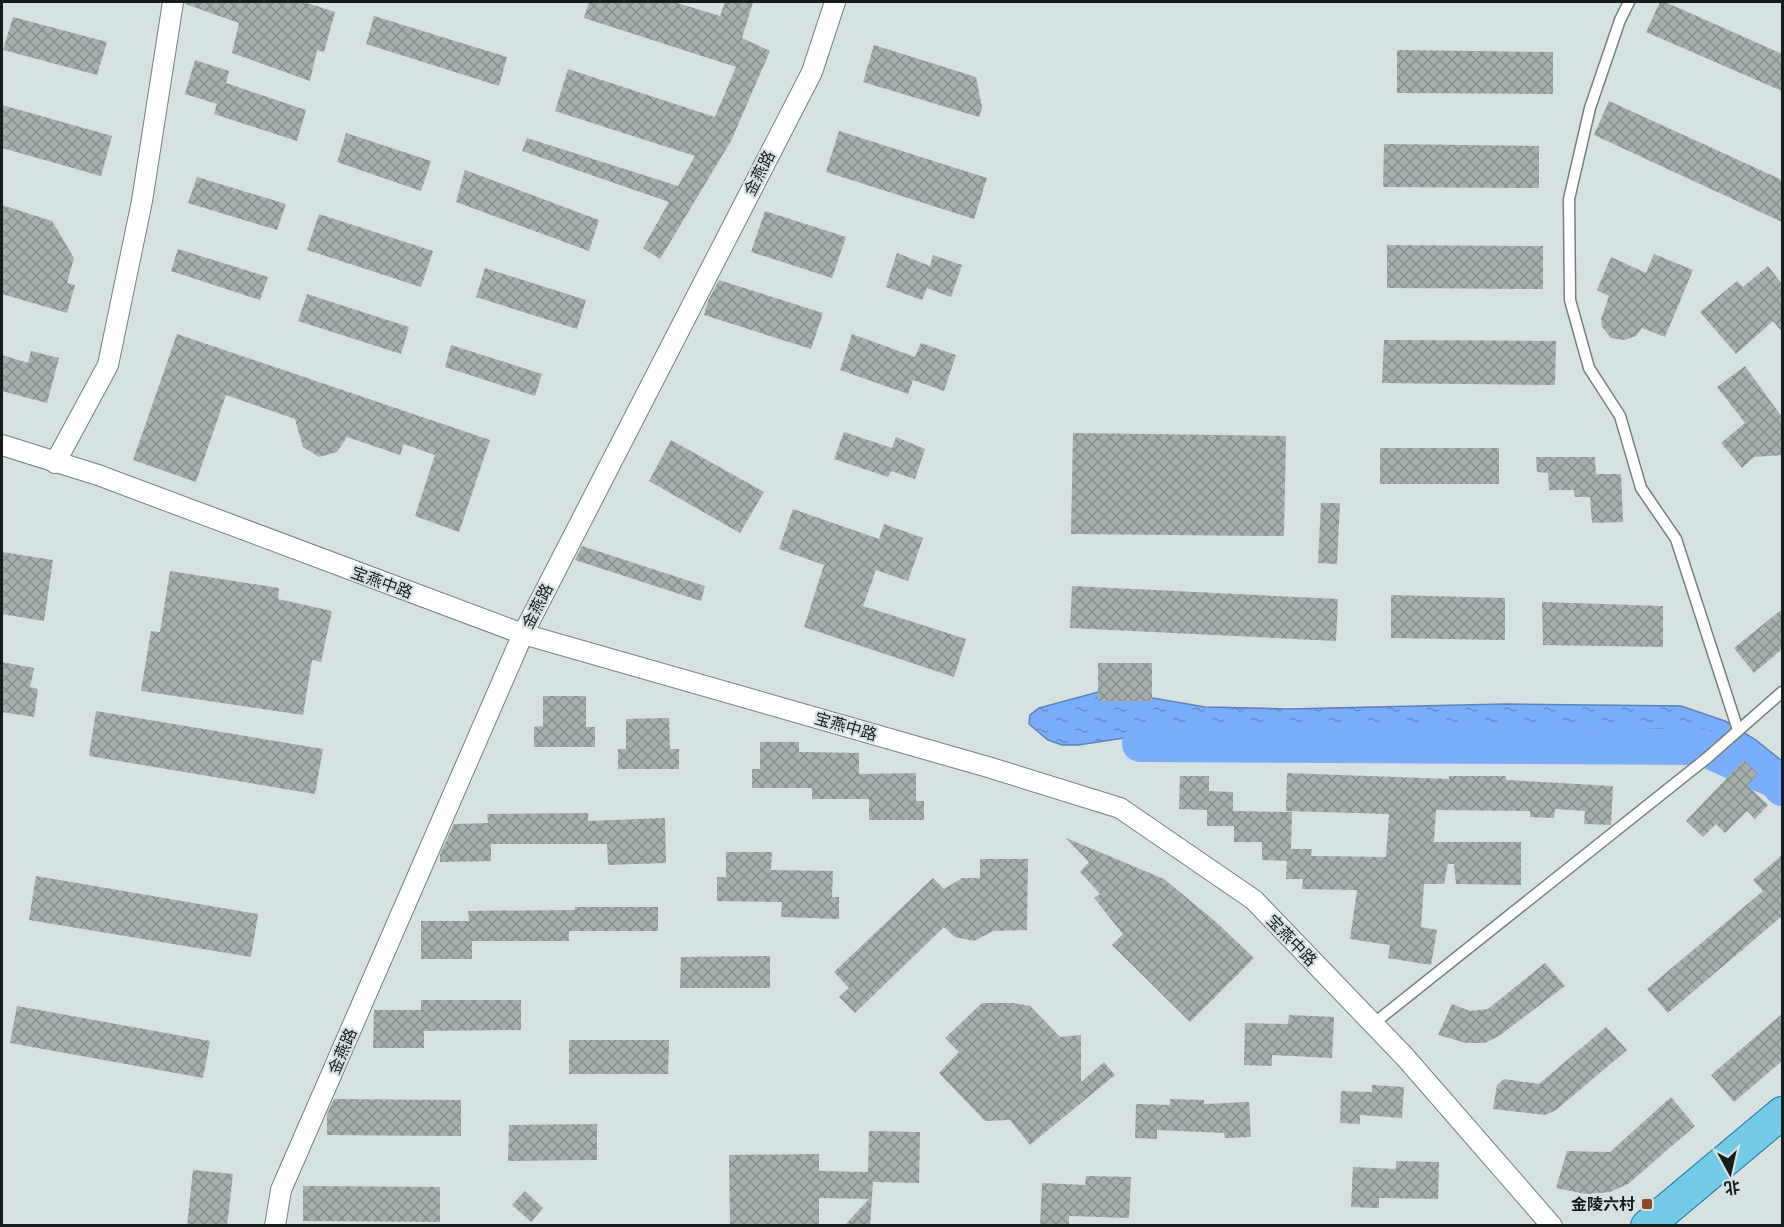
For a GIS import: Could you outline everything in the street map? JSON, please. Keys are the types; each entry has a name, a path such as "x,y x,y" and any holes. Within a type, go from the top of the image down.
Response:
{"main road":[{"path":"1647,1226 1782,1113"},
{"path":"1680,1226 1782,1140"}],"street":[{"path":"55,462 108,365 142,201 173,2"},
{"name":"金燕路","path":"275,1226 281,1190 523,634 812,72 835,2"},
{"name":"宝燕中路","path":"2,445 98,475 523,634 988,766 1120,808 1254,900 1405,1057 1552,1226"}],"lane":[{"path":"1629,2 1620,20 1590,108 1569,198 1570,300 1589,368 1620,416 1641,488 1676,539 1738,730"},
{"path":"1373,1024 1707,758 1782,692"}],"water":[{"path":"1106,690 1205,707 1289,709 1504,704 1681,706 1725,721 1756,740 1782,761 1782,795 1725,748 1710,740 1685,732 1658,729 1503,738 1131,737 1078,745 1062,745 1048,740 1029,724 1030,715 1039,708"}],"building":[{"path":"185,2 304,2 335,12 324,52 317,50 310,81 232,53 239,23 185,4"},
{"path":"589,2 674,2 720,16 725,2 753,2 742,38 770,51 731,141 660,259 643,248 669,202 522,151 527,138 678,186 695,156 555,111 568,69 715,117 736,67 584,18"},
{"path":"1660,2 1665,2 1782,54 1782,91 1646,32"},
{"path":"374,16 507,57 499,86 366,44"},
{"path":"13,17 107,42 97,75 3,50"},
{"path":"874,45 976,77 982,107 979,117 863,82"},
{"path":"1397,50 1553,52 1553,94 1397,93"},
{"path":"195,60 229,71 226,83 306,110 297,141 214,114 217,104 185,94"},
{"path":"1609,101 1782,180 1782,222 1594,135"},
{"path":"2,105 112,136 101,176 2,148"},
{"path":"839,131 987,178 974,219 826,172"},
{"path":"346,133 431,161 421,191 337,162"},
{"path":"1384,144 1539,146 1539,188 1383,187"},
{"path":"465,170 599,220 589,251 456,202"},
{"path":"197,177 286,204 277,230 188,203"},
{"path":"2,205 52,221 74,258 67,283 75,285 67,313 2,294"},
{"path":"765,211 846,237 832,278 751,252"},
{"path":"319,214 433,251 421,287 307,250"},
{"path":"1387,245 1543,246 1543,289 1387,288"},
{"path":"178,249 268,277 260,300 171,271"},
{"path":"897,253 930,266 933,255 962,265 951,297 927,288 922,300 886,287"},
{"path":"1654,254 1693,270 1665,337 1642,328 1636,336 1624,340 1611,338 1602,327 1601,319 1609,296 1597,290 1611,257 1646,273"},
{"path":"1768,266 1782,284 1782,332 1773,321 1736,354 1700,312 1737,281 1743,287"},
{"path":"485,268 586,300 577,329 476,297"},
{"path":"719,280 823,313 811,349 704,315 708,301"},
{"path":"307,294 409,327 401,354 298,321"},
{"path":"177,334 490,440 459,532 415,516 435,455 404,444 400,455 347,437 337,452 319,457 303,447 295,419 226,395 196,482 133,460"},
{"path":"852,334 915,357 921,343 956,355 944,391 913,380 908,394 840,370"},
{"path":"1384,340 1556,341 1555,385 1382,383"},
{"path":"451,345 542,374 535,396 445,367"},
{"path":"31,351 59,358 47,403 2,391 2,355 28,363"},
{"path":"1745,366 1782,417 1782,455 1754,457 1742,468 1721,443 1745,423 1717,387"},
{"path":"844,432 892,448 896,437 925,449 915,479 891,471 888,477 834,459"},
{"path":"1073,433 1286,436 1284,536 1071,534"},
{"path":"671,440 764,492 740,533 649,481"},
{"path":"1380,448 1499,448 1499,484 1380,484"},
{"path":"1536,457 1595,457 1596,474 1621,474 1623,522 1592,523 1590,497 1575,497 1574,490 1549,490 1548,473 1537,472"},
{"path":"1321,503 1340,503 1337,564 1318,563"},
{"path":"793,509 879,539 884,524 923,538 908,581 876,570 863,606 966,639 954,677 804,627 824,565 779,549"},
{"path":"582,546 705,586 701,601 575,560"},
{"path":"2,552 53,560 44,621 2,614"},
{"path":"170,571 279,588 278,599 332,611 321,662 312,660 303,715 141,691 151,631 160,632"},
{"path":"1072,586 1338,599 1336,641 1070,628"},
{"path":"1391,595 1505,598 1505,640 1391,638"},
{"path":"1542,602 1663,606 1663,647 1543,645"},
{"path":"1782,609 1782,649 1754,673 1734,648"},
{"path":"2,662 34,668 30,687 38,689 34,717 2,712"},
{"path":"1098,663 1152,663 1152,701 1098,701"},
{"path":"543,696 586,696 586,727 595,727 595,747 534,747 534,727 543,726"},
{"path":"96,711 323,749 315,794 89,756"},
{"path":"669,718 670,749 679,749 679,769 618,769 618,749 626,749 626,719"},
{"path":"760,742 799,742 799,752 859,753 859,774 916,773 916,801 924,801 924,820 869,820 869,799 812,799 812,788 752,788 752,769 760,769"},
{"path":"1744,760 1758,774 1747,785 1768,805 1755,819 1747,811 1725,833 1716,824 1703,837 1686,821"},
{"path":"1287,773 1449,779 1449,776 1506,776 1506,780 1613,786 1611,825 1584,824 1585,811 1555,809 1554,818 1530,817 1530,811 1436,810 1434,842 1521,842 1521,885 1456,884 1454,864 1448,864 1444,884 1424,884 1421,927 1437,930 1431,965 1388,958 1390,945 1350,939 1357,890 1302,889 1303,879 1286,879 1287,861 1262,860 1262,842 1234,842 1234,826 1207,826 1207,810 1179,809 1180,776 1209,776 1209,791 1233,792 1233,811 1292,812 1291,849 1312,849 1311,856 1386,857 1389,814 1286,811"},
{"path":"588,813 588,821 665,818 666,863 608,865 607,844 491,844 491,861 440,862 440,854 454,824 488,823 487,814"},
{"path":"1066,838 1164,879 1216,922 1254,958 1190,1022 1112,945 1123,934 1094,898 1100,894 1080,872 1089,862"},
{"path":"726,852 772,852 771,870 833,871 832,897 839,897 839,919 781,917 782,902 717,901 717,877 726,877"},
{"path":"1782,855 1782,916 1668,1013 1647,989 1763,891 1753,880"},
{"path":"980,859 1028,859 1027,930 993,931 974,941 955,937 944,927 855,1013 839,997 849,988 834,972 933,878 944,889 962,878 980,878"},
{"path":"36,876 258,914 251,957 29,920"},
{"path":"575,907 658,907 658,931 569,931 569,941 472,941 472,959 421,959 421,921 469,921 468,911 575,910"},
{"path":"770,956 770,988 680,988 681,957"},
{"path":"1545,963 1565,986 1499,1036 1485,1043 1466,1043 1438,1035 1452,1004 1470,1011 1488,1009"},
{"path":"421,1000 521,1000 521,1030 424,1031 424,1048 373,1048 374,1010 421,1010"},
{"path":"982,1003 1013,1003 1030,1006 1060,1037 1081,1035 1081,1082 1104,1062 1115,1075 1030,1145 1010,1120 985,1121 939,1073 959,1052 945,1038"},
{"path":"17,1006 210,1041 203,1078 10,1043"},
{"path":"1782,1014 1782,1061 1734,1102 1711,1075"},
{"path":"1289,1015 1334,1017 1332,1058 1272,1055 1272,1066 1244,1065 1245,1023 1288,1024"},
{"path":"1606,1027 1627,1050 1556,1110 1545,1115 1493,1109 1497,1085 1504,1079 1539,1084"},
{"path":"569,1040 669,1040 668,1074 569,1074"},
{"path":"1372,1085 1404,1087 1402,1118 1360,1115 1360,1124 1340,1123 1341,1091 1372,1092"},
{"path":"1671,1097 1695,1126 1628,1184 1610,1192 1586,1194 1556,1188 1567,1151 1610,1152"},
{"path":"334,1099 461,1100 461,1136 327,1135 327,1114"},
{"path":"1170,1099 1204,1100 1204,1104 1249,1102 1251,1137 1225,1138 1224,1133 1157,1130 1157,1139 1135,1138 1136,1104 1170,1105"},
{"path":"597,1124 597,1160 508,1161 509,1125"},
{"path":"869,1131 920,1132 919,1183 873,1182 870,1226 844,1226 869,1199 819,1198 819,1226 730,1226 729,1155 819,1154 819,1171 868,1172"},
{"path":"1396,1161 1439,1162 1438,1199 1379,1198 1379,1208 1351,1207 1353,1167 1396,1169"},
{"path":"193,1170 233,1174 227,1226 187,1226"},
{"path":"1086,1176 1131,1177 1129,1218 1069,1216 1069,1226 1040,1226 1042,1183 1085,1185"},
{"path":"303,1186 440,1187 440,1222 303,1221"},
{"path":"525,1191 543,1208 531,1222 512,1205"}],"waterway":[{"path":"1140,744 1701,747 1775,780 1782,788"}],"place":[{"name":"金陵六村","path":"1647,1204"}]}
